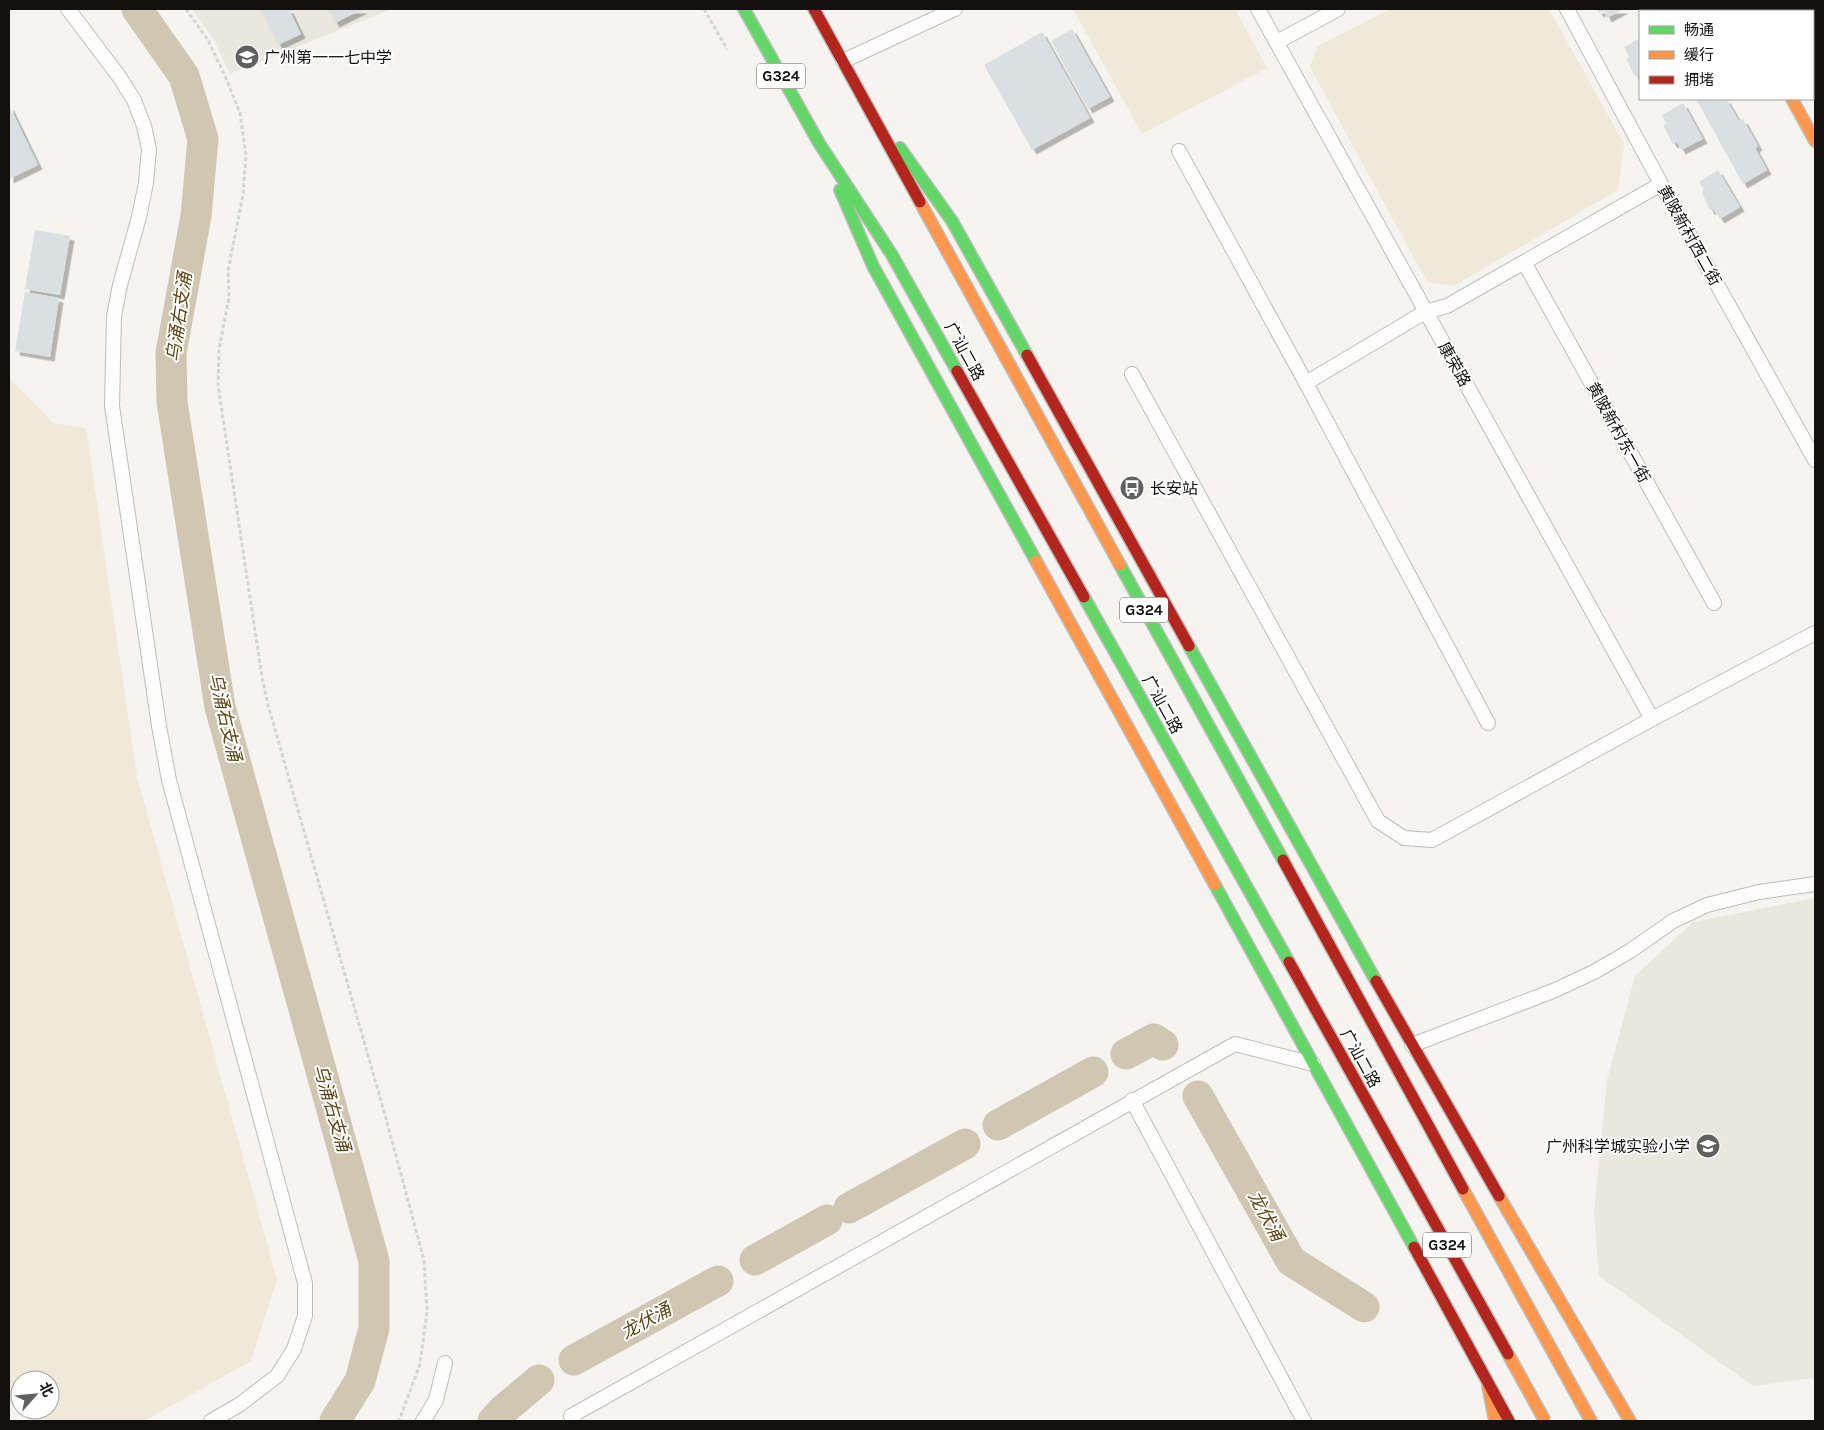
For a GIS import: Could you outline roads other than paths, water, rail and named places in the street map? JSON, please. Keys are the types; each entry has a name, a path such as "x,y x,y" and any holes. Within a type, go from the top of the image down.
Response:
{"main road":[{"name":"广汕二路","path":"744,9 819,143 892,255 1545,1421"},
{"name":"广汕二路","path":"814,9 1591,1421"},
{"path":"842,61 897,145 928,184 952,220 1412,1045 1630,1421"},
{"path":"1793,100 1815,142"},
{"path":"819,143 873,266 1160,783 1488,1386 1509,1421"},
{"path":"1488,1386 1495,1421"}],"street":[{"path":"68,9 118,75 134,100 144,126 149,149 146,183 139,217 120,285 114,316 112,406 159,726 170,780 305,1283 305,1316 294,1350 277,1376 239,1405 211,1421"},
{"path":"842,61 955,9"},
{"name":"康荣路","path":"1258,9 1652,719"},
{"path":"1277,42 1338,9"},
{"name":"黄陂新村西二街","path":"1566,9 1815,460"},
{"path":"1179,151 1488,723"},
{"path":"1306,383 1426,312 1447,306 1661,184"},
{"name":"黄陂新村东一街","path":"1524,262 1714,603"},
{"path":"1132,374 1378,821 1404,838 1432,840 1652,719 1815,633"},
{"path":"1412,1045 1553,991 1594,972 1630,951 1673,921 1707,905 1759,892 1815,884"},
{"path":"573,1419 1132,1100 1234,1044 1313,1064"},
{"path":"1132,1100 1304,1421"},
{"path":"423,1421 436,1400 445,1363"}],"waterway":[{"name":"乌涌右支涌","path":"137,9 184,76 203,139 196,216 171,353 172,402 220,707 374,1261 374,1328 360,1381 335,1421"},
{"name":"龙伏涌","path":"1126,1054 1154,1039 1163,1045"},
{"name":"龙伏涌","path":"998,1125 1093,1072"},
{"name":"龙伏涌","path":"1198,1096 1291,1261 1364,1307"},
{"name":"龙伏涌","path":"849,1208 965,1144"},
{"name":"龙伏涌","path":"755,1260 827,1220"},
{"name":"龙伏涌","path":"574,1360 718,1281"},
{"name":"龙伏涌","path":"493,1421 539,1380"}],"place":[{"name":"广州第一一七中学","path":"247,57"},
{"name":"长安站","path":"1132,488"},
{"name":"广州科学城实验小学","path":"1708,1146"}]}
